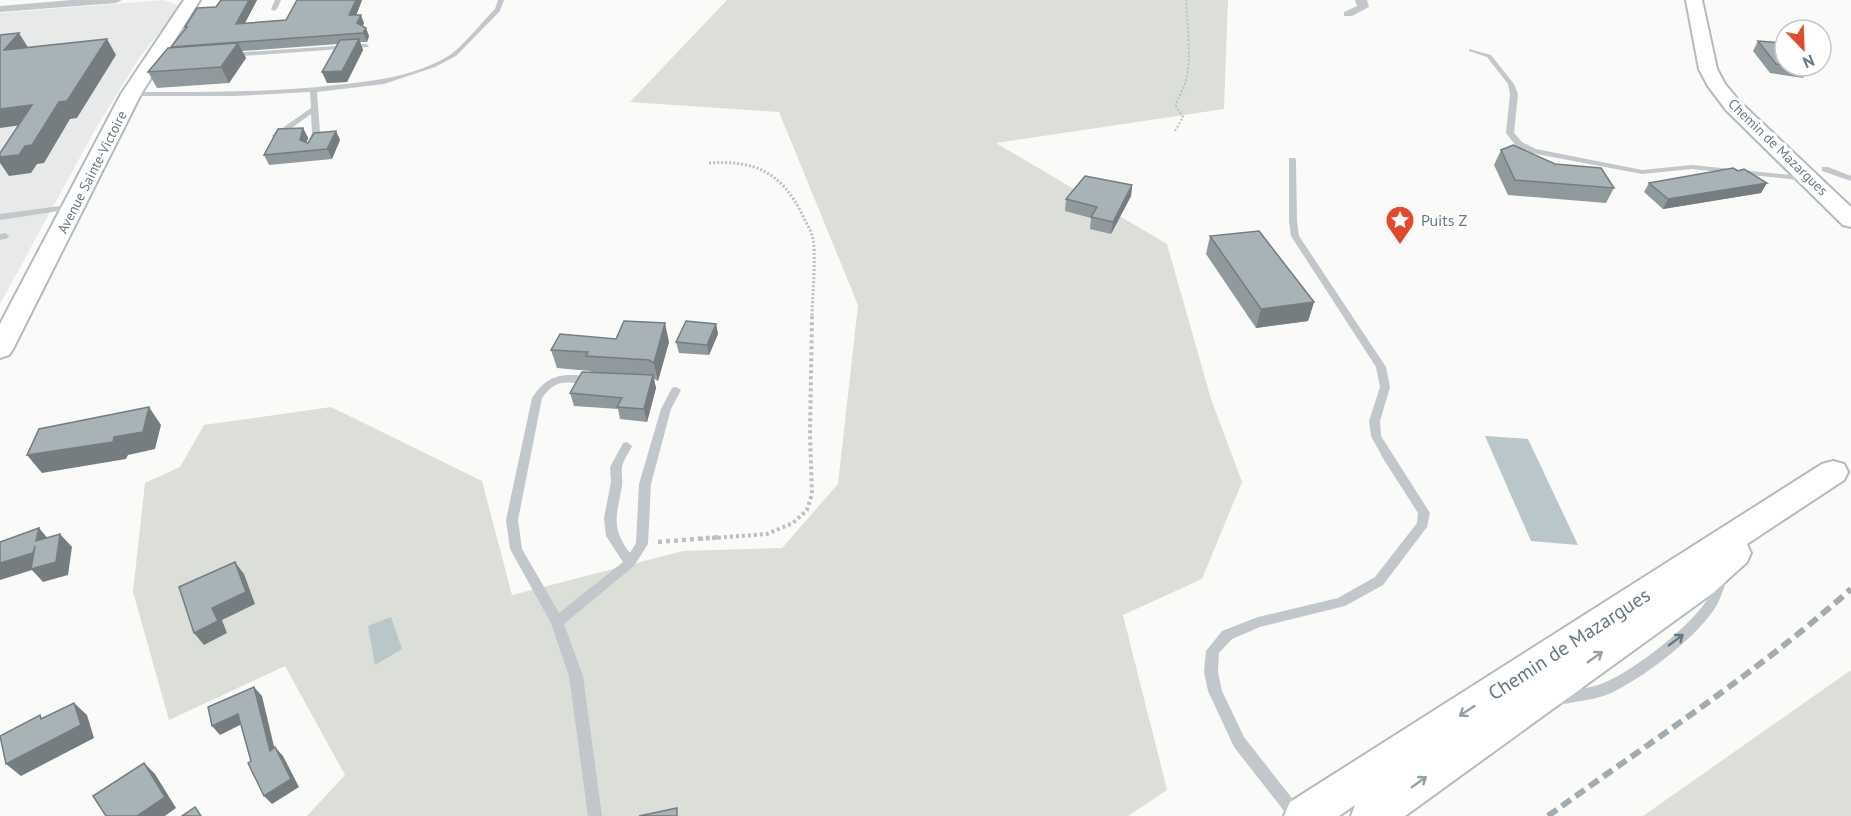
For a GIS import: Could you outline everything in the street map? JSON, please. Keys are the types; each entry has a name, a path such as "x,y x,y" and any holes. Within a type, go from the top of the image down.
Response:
{"main road":[{"name":"Avenue Sainte-Victoire","path":"0,348 131,94 158,60 192,0"},
{"name":"Chemin de Mazargues","path":"1694,0 1708,69 1717,86 1733,106 1819,175 1851,220"},
{"name":"Chemin de Mazargues","path":"1371,816 1701,583 1842,463"},
{"name":"Chemin de Mazargues","path":"1304,816 1842,463"}],"street":[{"path":"0,9 116,0"},
{"path":"1348,14 1363,7 1361,0"}],"lane":[{"path":"274,9 278,0"},
{"path":"131,94 236,94 313,90 384,82 433,66 454,55 498,10 501,0"},
{"path":"223,56 366,46"},
{"path":"1471,50 1489,56 1511,84 1514,94 1510,133 1519,144 1534,151 1642,172 1692,167 1851,179"},
{"path":"310,148 316,133 313,90"},
{"path":"275,136 314,109"},
{"path":"1292,160 1295,236 1381,367 1386,389 1375,420 1376,438 1424,513 1423,524 1379,581 1341,602 1258,622 1227,635 1213,651 1211,672 1215,691 1239,742 1297,816"},
{"path":"0,217 75,206"},
{"path":"596,816 576,676 556,622 516,549 512,520 537,398 544,386 561,377 607,381"},
{"path":"556,622 630,563 642,544 645,484 666,409 676,390"},
{"path":"627,446 616,467 619,477 610,524 615,543 630,563"}],"path":[{"path":"1175,131 1183,117 1176,106 1179,93 1186,82 1188,70 1186,0"},
{"path":"642,544 767,534 793,523 807,510 812,494 810,434 813,236 792,194 777,178 752,165 727,162 709,164"}],"shaded area":[{"path":"164,0 180,6 139,58 96,128 0,304 0,13"},
{"path":"727,0 1228,0 1224,109 996,143 1167,244 1211,399 1242,482 1202,579 1123,615 1167,790 1128,816 307,816 345,775 285,666 169,720 133,592 145,483 180,467 204,425 331,407 482,481 512,595 683,551 782,548 838,484 858,305 779,112 630,102"},
{"path":"1485,436 1528,439 1578,545 1531,541"},
{"path":"391,617 402,649 375,665 368,626"},
{"path":"1851,670 1851,816 1643,816"}],"building":[{"path":"221,0 249,0 236,24 286,20 297,0 356,0 349,15 361,15 357,23 366,28 363,33 171,47 187,27 185,27 197,8 216,7"},
{"path":"19,33 4,50 107,39 67,101 59,102 32,145 25,146 19,155 0,157 0,153 32,105 0,109 0,35"},
{"path":"359,39 342,71 322,72 340,40"},
{"path":"1758,41 1773,42 1773,60"},
{"path":"238,43 221,67 148,72 168,48"},
{"path":"303,128 300,140 308,143 314,133 336,131 327,149 264,155 278,129"},
{"path":"1513,145 1555,164 1601,168 1614,188 1515,180 1501,150"},
{"path":"1733,168 1738,171 1744,169 1767,183 1668,199 1649,183"},
{"path":"1085,176 1132,185 1113,222 1091,217 1097,207 1066,199"},
{"path":"1259,231 1314,302 1261,309 1210,236"},
{"path":"624,321 665,323 654,363 649,360 586,356 588,352 551,350 560,334 616,339"},
{"path":"686,321 716,324 707,345 676,342"},
{"path":"582,372 653,375 644,409 617,407 622,398 570,393"},
{"path":"149,407 143,432 114,437 113,442 27,455 39,429"},
{"path":"39,528 36,541 60,534 56,562 31,569 35,546 33,553 0,563 0,542"},
{"path":"235,562 246,592 212,608 218,621 194,633 179,587"},
{"path":"254,687 270,751 275,747 291,779 264,796 248,763 251,761 238,714 212,726 208,707"},
{"path":"74,703 81,725 6,764 0,736 40,715 41,719"},
{"path":"144,763 165,797 137,816 106,816 93,796"},
{"path":"195,807 201,816 182,816"},
{"path":"677,808 677,816 639,816"}],"railway":[{"path":"1548,816 1741,678 1851,589"}],"place":[{"name":"Puits Z","path":"1400,246"}]}
